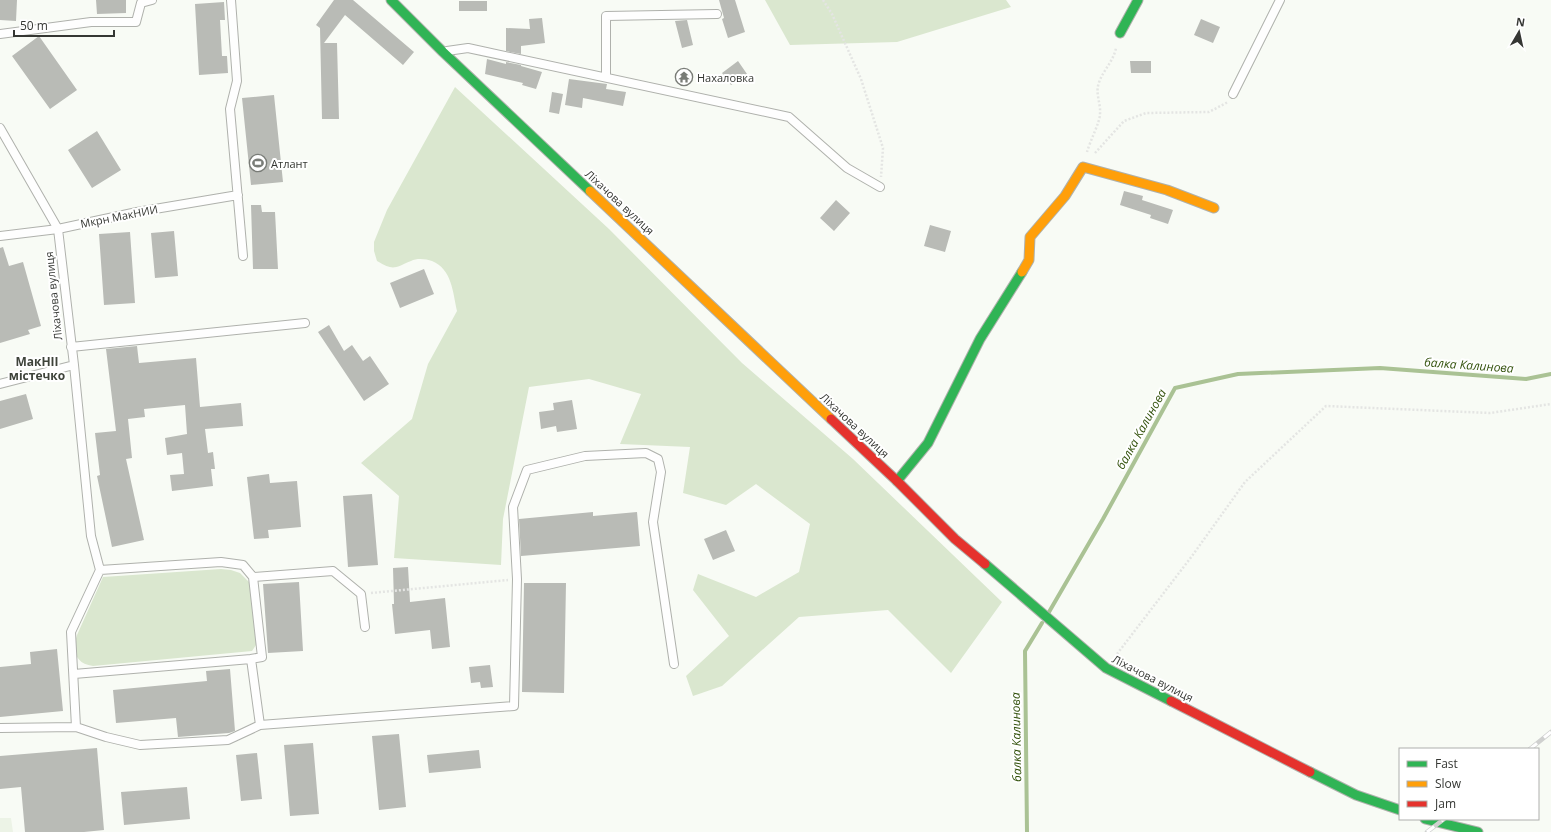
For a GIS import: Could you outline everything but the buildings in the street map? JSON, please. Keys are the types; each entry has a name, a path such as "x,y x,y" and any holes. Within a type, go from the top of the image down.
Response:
{"street":[{"name":"Ліхачова вулиця","path":"390,0 443,52 897,481 955,539 1106,668 1356,795 1399,810"},
{"path":"1120,33 1138,0"},
{"path":"897,481 928,443 980,339 1029,260 1030,237 1064,196 1083,168 1167,190 1214,208"},
{"path":"1428,820 1438,824 1478,832"}],"lane":[{"path":"0,34 91,22 136,22 141,3 152,0"},
{"path":"231,0 237,82 230,109 243,256"},
{"path":"1233,94 1280,0"},
{"path":"606,77 606,16 717,14"},
{"path":"443,52 468,48 788,117 847,168 880,186"},
{"name":"Ліхачова вулиця","path":"0,128 58,229 74,365 91,536 100,570"},
{"name":"Мкрн МакНИИ","path":"0,236 58,229 137,212 238,195"},
{"path":"71,347 305,323"},
{"path":"0,384 74,365"},
{"path":"0,728 76,727 106,737 140,745 228,740 260,725 514,706 517,579 513,507 527,470 585,456 646,453 658,459 661,472 652,522 674,664"},
{"path":"74,674 262,657 254,577 243,565 221,562 100,570 71,632 76,727"},
{"path":"254,577 333,570 361,594 365,627"},
{"path":"251,659 260,725"}],"path":[{"path":"823,0 832,14 861,80 883,148 880,186"},
{"path":"1083,168 1090,141 1100,115 1097,88 1107,67 1114,59 1120,33"},
{"path":"1083,168 1104,141 1124,121 1146,113 1209,112 1227,103 1233,94"},
{"path":"1106,668 1192,556 1245,482 1326,406 1490,413 1551,404"},
{"path":"361,594 517,579"}],"shaded area":[{"path":"0,818 11,818 13,832 0,832"}],"green space":[{"path":"765,0 1006,0 1011,7 897,42 790,45"},
{"path":"455,87 609,229 742,363 853,459 1002,602 951,673 888,610 799,617 722,686 693,696 686,676 729,636 693,590 698,574 756,597 799,572 810,524 756,484 726,505 683,493 690,447 620,444 641,394 589,379 529,387 503,519 501,565 394,558 399,496 361,463 412,419 428,364 457,311 453,289 448,276 439,265 430,260 419,259 397,267 387,266 377,261 374,251 374,242 387,210"},
{"path":"221,569 240,573 251,584 257,640 252,651 93,666 82,662 76,655 75,646 77,635 103,577"}],"waterway":[{"name":"балка Калинова","path":"1049,612 1103,519 1175,388 1238,374 1380,368 1526,379 1551,374"},
{"name":"балка Калинова","path":"1027,832 1025,651 1042,623"}],"railway":[{"path":"1531,748 1551,732"},
{"path":"1427,832 1443,820"}],"traffic: fast":[{"path":"391,0 443,52 590,191"},
{"path":"1120,33 1138,0"},
{"path":"897,481 928,443 980,339 1022,272"},
{"path":"985,564 1106,668 1171,701"},
{"path":"1310,772 1356,795 1399,810"},
{"path":"1429,820 1478,832"}],"traffic: slow":[{"path":"1022,272 1029,260 1030,237 1065,196 1083,167 1167,190 1214,208"},
{"path":"590,191 831,419"}],"traffic: jam":[{"path":"831,419 897,481 955,539 985,564"},
{"path":"1171,701 1310,772"}],"place":[{"name":"Нахаловка","path":"684,77"},
{"name":"Атлант","path":"258,163"}],"district":[{"name":"МакНІІ містечко","path":"37,368"}]}
